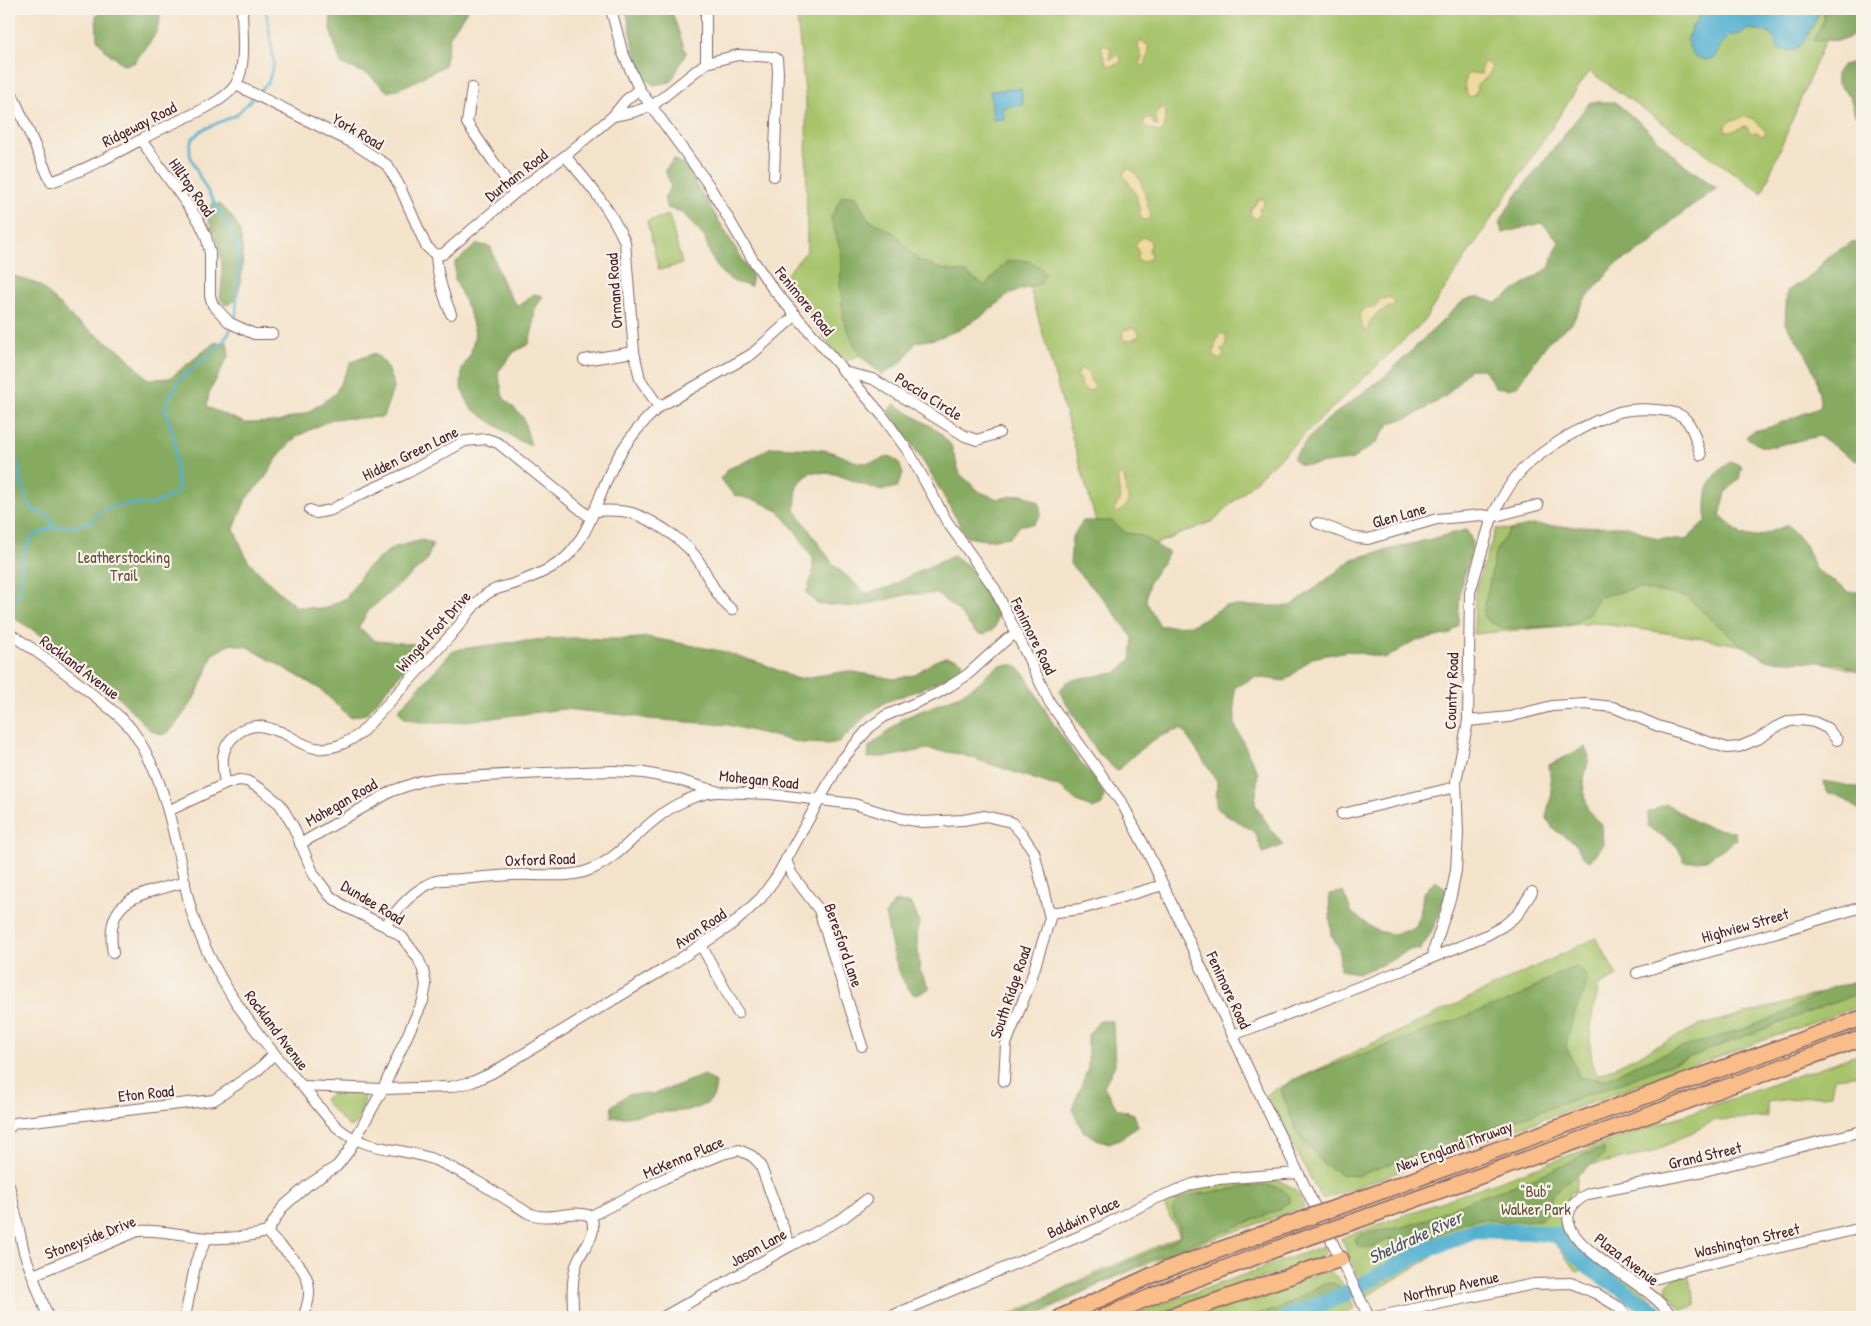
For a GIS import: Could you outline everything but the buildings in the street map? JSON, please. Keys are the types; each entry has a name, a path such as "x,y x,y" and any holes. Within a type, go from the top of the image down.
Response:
{"highway":[{"name":"New England Thruway","path":"1061,1317 1158,1273 1862,1018"},
{"path":"1104,1317 1164,1290 1862,1038"},
{"path":"1169,1317 1341,1260"}],"street":[{"path":"236,85 242,67 242,9"},
{"name":"Fenimore Road","path":"611,9 622,51 639,89 708,184 753,260 773,289 882,416 910,454 946,520 995,589 1050,703 1122,805 1152,859 1298,1173 1369,1317"},
{"path":"706,9 706,63"},
{"path":"652,106 706,63 738,56 764,55 777,59 774,176"},
{"name":"York Road","path":"236,85 363,148 387,165 399,185 426,246 436,255"},
{"name":"Ridgeway Road","path":"9,87 50,182 74,174 201,110 226,95 236,85"},
{"path":"472,88 467,123 515,193"},
{"name":"Durham Road","path":"436,255 443,254 515,193 565,156 613,116 625,101 639,89"},
{"name":"Durham Road","path":"613,116 652,106"},
{"name":"Hilltop Road","path":"141,140 199,221 206,236 210,253 210,296 213,305 234,325 254,334 272,334"},
{"name":"Ormand Road","path":"565,156 596,195 618,227 625,242 634,352 640,379 659,407"},
{"path":"436,255 436,268 441,290 450,314"},
{"name":"Winged Foot Drive","path":"225,784 223,757 225,748 229,741 248,728 260,726 267,728 283,733 299,743 317,748 334,747 346,743 360,734 486,594 498,588 519,583 563,561 582,538 609,475 623,451 646,419 659,407 752,354 796,315"},
{"path":"584,360 634,352"},
{"name":"Poccia Circle","path":"844,372 859,374 878,382 966,436 977,440 999,433"},
{"name":"Country Road","path":"1433,957 1451,896 1456,870 1456,787 1468,721 1470,592 1492,517 1513,481 1523,470 1550,448 1598,421 1620,412 1653,410 1681,416 1690,426 1701,455"},
{"name":"Hidden Green Lane","path":"310,510 316,514 331,510 428,462 465,441 487,439 498,443 592,514"},
{"name":"Glen Lane","path":"1317,523 1356,538 1368,539 1437,519 1482,515 1492,517 1538,505"},
{"path":"592,514 614,510 632,513 654,523 688,547 722,602 732,610"},
{"name":"Rockland Avenue","path":"9,633 78,682 132,729 154,769 168,811 194,922 213,961 235,1001 273,1054 336,1126 355,1140 378,1148 412,1153 433,1159 461,1172 528,1213 538,1217 550,1218 580,1212 591,1216"},
{"name":"Avon Road","path":"302,1086 383,1089 450,1087 472,1082 492,1073 666,968 733,924 748,911 766,890 786,859 841,761 869,728 885,716 936,694 967,676 1007,639 1016,634"},
{"path":"1468,721 1509,717 1552,706 1585,704 1613,707 1658,726 1726,748 1740,747 1758,739 1776,727 1790,721 1802,720 1814,722 1827,728 1836,740"},
{"name":"Mohegan Road","path":"300,844 392,790 421,781 440,778 614,771 644,773 719,792 770,794 854,804 899,818 922,822 964,820 985,816 1011,822 1034,852 1049,913"},
{"name":"Dundee Road","path":"225,784 238,780 247,781 280,804 293,826 314,875 330,896 344,906 385,926 402,937 418,958 424,970 426,985 423,1000 383,1089 355,1140"},
{"path":"168,811 225,784"},
{"path":"1342,814 1456,787"},
{"name":"Oxford Road","path":"385,926 410,896 436,881 509,874 565,875 584,872 601,865 623,849 657,818 669,810 704,794 719,792"},
{"name":"Beresford Lane","path":"786,859 791,873 819,910 862,1046"},
{"path":"113,953 111,928 118,911 130,900 185,882"},
{"path":"1049,913 1081,909 1163,885"},
{"path":"1233,1035 1487,935 1516,915 1532,892"},
{"name":"Highview Street","path":"1636,973 1862,907"},
{"name":"South Ridge Road","path":"1004,1081 1006,1044 1043,943 1050,918 1049,913"},
{"path":"700,945 738,1013"},
{"name":"Eton Road","path":"9,1128 15,1123 214,1100 258,1070 273,1054"},
{"name":"Grand Street","path":"1568,1221 1570,1210 1576,1200 1588,1194 1708,1170 1862,1132"},
{"path":"304,1317 309,1294 307,1277 296,1261 274,1242 266,1232 283,1207 308,1185 337,1166 355,1140"},
{"name":"McKenna Place","path":"591,1216 665,1178 723,1154 739,1150 752,1156 760,1164 790,1246"},
{"name":"Baldwin Place","path":"889,1317 1100,1228 1152,1200 1193,1184 1219,1179 1298,1173"},
{"path":"9,1187 24,1252 48,1317"},
{"name":"Jason Lane","path":"663,1317 842,1218 866,1200"},
{"path":"574,1317 573,1280 576,1264 595,1226 591,1216"},
{"name":"Plaza Avenue","path":"1568,1221 1572,1232 1586,1248 1640,1286 1667,1309 1673,1317"},
{"name":"Washington Street","path":"1640,1286 1655,1279 1692,1268 1862,1228"},
{"name":"Stoneyside Drive","path":"33,1275 138,1231 151,1230 208,1238 241,1238 266,1232"},
{"path":"185,1317 196,1261 208,1238"},
{"name":"Northrup Avenue","path":"1375,1317 1534,1284 1572,1283 1597,1294 1617,1306 1628,1317"}],"green space":[{"path":"106,9 159,9 160,16 157,31 134,63 124,65 106,51 97,39 96,16"},
{"path":"331,9 468,9 450,36 444,66 409,84 388,92 368,74 341,64 330,30"},
{"path":"626,9 671,9 686,53 671,82 654,85 642,76"},
{"path":"796,9 1838,9 1762,193 1589,71 1423,322 1213,521 1148,547 1097,525 1027,278 842,363 783,278 807,251 806,101"},
{"path":"1824,9 1859,9 1858,29 1854,35 1841,40 1813,41 1824,20"},
{"path":"1862,60 1862,114 1855,115 1850,97 1837,83 1836,74 1842,65"},
{"path":"1590,102 1615,102 1644,126 1681,162 1717,188 1672,221 1648,246 1616,264 1584,301 1572,323 1549,341 1517,386 1509,389 1495,387 1484,369 1470,369 1446,396 1413,416 1390,423 1376,443 1351,460 1309,465 1298,464 1293,458 1324,422 1384,377 1464,300 1480,297 1496,303 1549,268 1559,241 1541,223 1503,233 1499,223 1512,201"},
{"path":"674,159 685,166 752,275 751,286 734,282 722,273 711,257 705,238 682,212 667,208 664,198 671,186 665,170"},
{"path":"856,195 868,219 894,233 918,260 941,269 966,273 985,286 1006,262 1027,261 1045,272 1041,283 1009,294 986,313 959,330 935,339 916,342 903,361 882,375 859,355 844,321 840,284 842,255 831,218 842,196"},
{"path":"212,204 220,204 229,213 239,229 241,239 241,282 235,300 225,305 220,298 222,265 218,245 206,215"},
{"path":"669,215 682,264 659,270 647,221"},
{"path":"1862,242 1862,458 1856,461 1819,436 1775,446 1760,446 1746,437 1753,431 1767,428 1821,407 1816,377 1806,354 1785,323 1787,291 1811,276 1829,256 1851,243"},
{"path":"477,244 491,247 504,286 518,306 534,294 543,296 535,309 529,344 514,352 498,372 503,397 523,417 531,446 517,440 471,408 461,389 462,369 471,353 475,333 470,314 455,279 455,263"},
{"name":"Leatherstocking Trail","path":"9,274 40,285 76,321 122,352 148,379 170,378 214,343 227,342 229,355 209,393 207,407 245,423 278,422 308,412 335,394 351,362 375,353 385,363 394,386 383,417 332,419 298,436 280,454 265,478 246,499 234,529 247,559 264,578 295,606 323,609 346,598 365,570 392,548 422,540 433,544 426,562 369,610 358,628 376,641 415,644 419,652 366,714 350,717 320,689 248,647 230,644 213,654 205,676 191,704 173,728 163,735 150,730 104,682 51,641 9,615"},
{"path":"894,404 937,430 951,445 960,474 980,492 998,499 1022,494 1039,502 1041,514 1034,524 1021,525 1010,537 986,540 966,537 930,472 888,411"},
{"path":"771,447 823,450 861,463 878,461 890,456 898,461 903,473 897,487 881,491 835,474 811,472 797,485 795,510 833,564 866,593 890,587 919,571 953,556 966,564 983,585 998,612 995,628 984,635 975,632 958,611 937,594 909,594 857,607 817,604 806,593 813,575 813,559 796,532 780,512 758,501 734,495 720,479 728,469 749,460"},
{"path":"1730,461 1742,466 1739,479 1726,492 1720,516 1742,535 1756,537 1788,525 1805,545 1815,569 1849,592 1862,592 1862,674 1841,663 1766,660 1733,639 1687,597 1638,588 1598,597 1589,614 1569,626 1505,628 1487,621 1483,614 1496,550 1510,530 1533,525 1575,527 1628,526 1657,539 1686,540 1706,521 1706,501 1711,481"},
{"path":"1083,521 1112,521 1126,533 1140,535 1169,553 1149,582 1146,601 1160,626 1192,625 1225,606 1290,606 1352,559 1466,530 1472,543 1470,558 1461,587 1458,626 1450,634 1412,642 1386,658 1348,651 1312,658 1285,681 1255,677 1234,688 1235,726 1258,773 1255,804 1271,830 1284,845 1263,853 1255,832 1216,808 1217,781 1182,729 1154,740 1117,771 1096,751 1059,691 1067,682 1116,673 1131,659 1133,638 1106,602 1070,564 1072,538"},
{"path":"1496,529 1624,534 1862,672 1788,654 1694,637 1596,623 1474,634 1475,590"},
{"path":"647,637 721,651 766,665 797,679 848,671 894,679 914,675 933,662 945,657 955,658 963,662 959,671 919,690 886,702 868,714 840,742 828,744 802,743 728,725 648,719 563,709 451,723 423,723 404,718 398,710 452,652 460,649 543,639"},
{"path":"1000,665 1015,665 1024,673 1051,720 1104,794 1102,805 1093,809 1078,802 1061,788 960,754 927,749 893,756 868,758 869,747 904,718 960,695 980,682 987,674"},
{"path":"1585,747 1589,757 1583,783 1588,811 1602,824 1603,846 1590,861 1584,858 1574,842 1553,829 1546,816 1552,793 1549,765"},
{"path":"1824,781 1855,787 1862,786 1862,812 1842,797 1826,792"},
{"path":"1666,804 1702,825 1734,831 1737,839 1706,860 1685,862 1677,846 1648,826 1648,813"},
{"path":"1435,881 1446,888 1440,912 1420,950 1412,949 1384,964 1359,973 1340,970 1339,948 1331,935 1329,894 1343,892 1352,913 1377,931 1394,934 1416,927 1423,893"},
{"path":"895,901 912,904 919,921 917,940 920,971 930,988 920,994 913,994 907,987 894,957 885,915"},
{"path":"1596,938 1617,976 1597,987 1590,1041 1592,1060 1598,1075 1698,1026 1794,1001 1862,980 1862,1005 1322,1200 1266,1094"},
{"path":"1577,967 1587,976 1584,993 1573,1017 1566,1046 1580,1078 1606,1079 1635,1065 1680,1048 1778,1016 1831,987 1855,983 1862,989 1862,992 1624,1082 1356,1176 1343,1175 1324,1164 1298,1135 1281,1090 1292,1080 1521,996 1556,974"},
{"path":"1099,1021 1113,1021 1115,1065 1104,1086 1117,1109 1134,1114 1138,1126 1122,1138 1109,1143 1083,1131 1072,1110 1088,1068 1088,1035"},
{"name":"\"Bub\" Walker Park","path":"1862,1053 1862,1075 1834,1078 1831,1094 1767,1102 1767,1117 1716,1120 1649,1154 1590,1165 1584,1170 1578,1171 1576,1192 1570,1193 1564,1223 1573,1239 1642,1290 1671,1317 1652,1317 1587,1271 1576,1272 1552,1237 1473,1235 1439,1248 1435,1255 1367,1296 1341,1238 1587,1149"},
{"path":"704,1075 716,1083 713,1097 704,1105 689,1110 611,1117 612,1106 628,1094 654,1094"},
{"path":"331,1094 361,1094 365,1099 357,1123 349,1127 325,1102 325,1098"},
{"name":"\"Bub\" Walker Park","path":"1604,1148 1604,1155 1553,1193 1545,1215 1540,1220 1508,1222 1479,1219 1466,1221 1397,1254 1385,1255 1392,1238 1366,1248 1358,1246 1355,1239 1361,1234 1402,1227 1423,1221 1473,1199 1505,1189 1558,1168 1585,1154"},
{"path":"1278,1180 1295,1190 1304,1207 1169,1255 1104,1282 1035,1317 1006,1317 1085,1278 1180,1236 1163,1203 1207,1185 1234,1181"},
{"path":"1258,1185 1272,1186 1283,1190 1290,1196 1289,1202 1279,1210 1150,1260 1027,1317 1015,1317 1053,1294 1172,1242 1180,1236 1180,1230 1172,1210 1179,1200 1192,1195"},
{"path":"1323,1246 1325,1251 1323,1257 1149,1317 1131,1317 1143,1311"},
{"path":"1327,1271 1341,1282 1355,1309 1330,1317 1188,1317"},
{"path":"1688,1274 1696,1306 1681,1310 1667,1288 1672,1280"},
{"path":"1334,1283 1341,1288 1336,1305 1303,1317 1240,1317 1276,1310 1323,1284"}],"sand":[{"path":"1142,41 1148,45 1149,55 1144,67 1139,64 1142,58 1138,47"},
{"path":"1104,44 1111,49 1109,58 1111,59 1118,54 1121,58 1121,63 1111,66 1106,64 1101,48"},
{"path":"1485,62 1492,66 1492,69 1486,78 1476,86 1475,95 1469,97 1465,88 1466,78 1470,73 1481,74 1482,64"},
{"path":"1159,108 1165,109 1166,112 1164,130 1160,133 1143,125 1145,119 1150,118 1154,125 1158,126 1155,116"},
{"path":"1745,116 1754,119 1766,132 1763,137 1757,132 1750,133 1747,127 1744,126 1733,131 1725,131 1725,127 1730,121"},
{"path":"1127,169 1137,175 1143,187 1151,213 1148,220 1141,218 1136,194 1123,174"},
{"path":"1263,198 1264,203 1262,207 1259,207 1260,214 1256,219 1250,215 1251,209 1259,199"},
{"path":"1143,237 1151,242 1149,249 1151,256 1149,259 1141,262 1137,259 1139,253 1135,246"},
{"path":"1389,297 1395,301 1394,305 1377,314 1371,320 1367,331 1364,331 1359,318 1360,312 1368,307 1375,307 1379,300"},
{"path":"1133,328 1139,332 1139,336 1124,341 1122,333"},
{"path":"1221,333 1226,335 1226,346 1224,349 1220,349 1224,355 1220,360 1214,357 1214,354 1216,341"},
{"path":"1080,368 1089,373 1090,380 1095,386 1092,390 1087,391 1080,386 1081,379 1077,377"},
{"path":"1121,474 1124,476 1128,504 1116,513 1114,509 1121,499 1118,476"}],"water":[{"path":"1699,9 1820,9 1801,45 1794,50 1778,49 1774,39 1768,33 1748,29 1741,34 1728,36 1714,58 1704,60 1692,53 1687,39 1692,26 1697,22"},
{"path":"1021,88 1023,105 1003,107 1004,119 993,120 990,91"}],"waterway":[{"path":"258,92 268,83 274,63 266,9"},
{"path":"234,321 236,315 239,248 200,178 190,155 190,145 193,138 202,130 236,115 253,98"},
{"path":"9,609 21,590 22,557 31,537 54,527 72,527 91,522 104,509 128,504 151,505 179,491 175,442 165,407 180,380 217,348 232,326"},
{"path":"9,427 22,484 29,504 35,511 49,515 54,527"},
{"name":"Sheldrake River","path":"1287,1317 1341,1296 1424,1251 1475,1230 1557,1235 1590,1268 1656,1312 1659,1317"}]}
